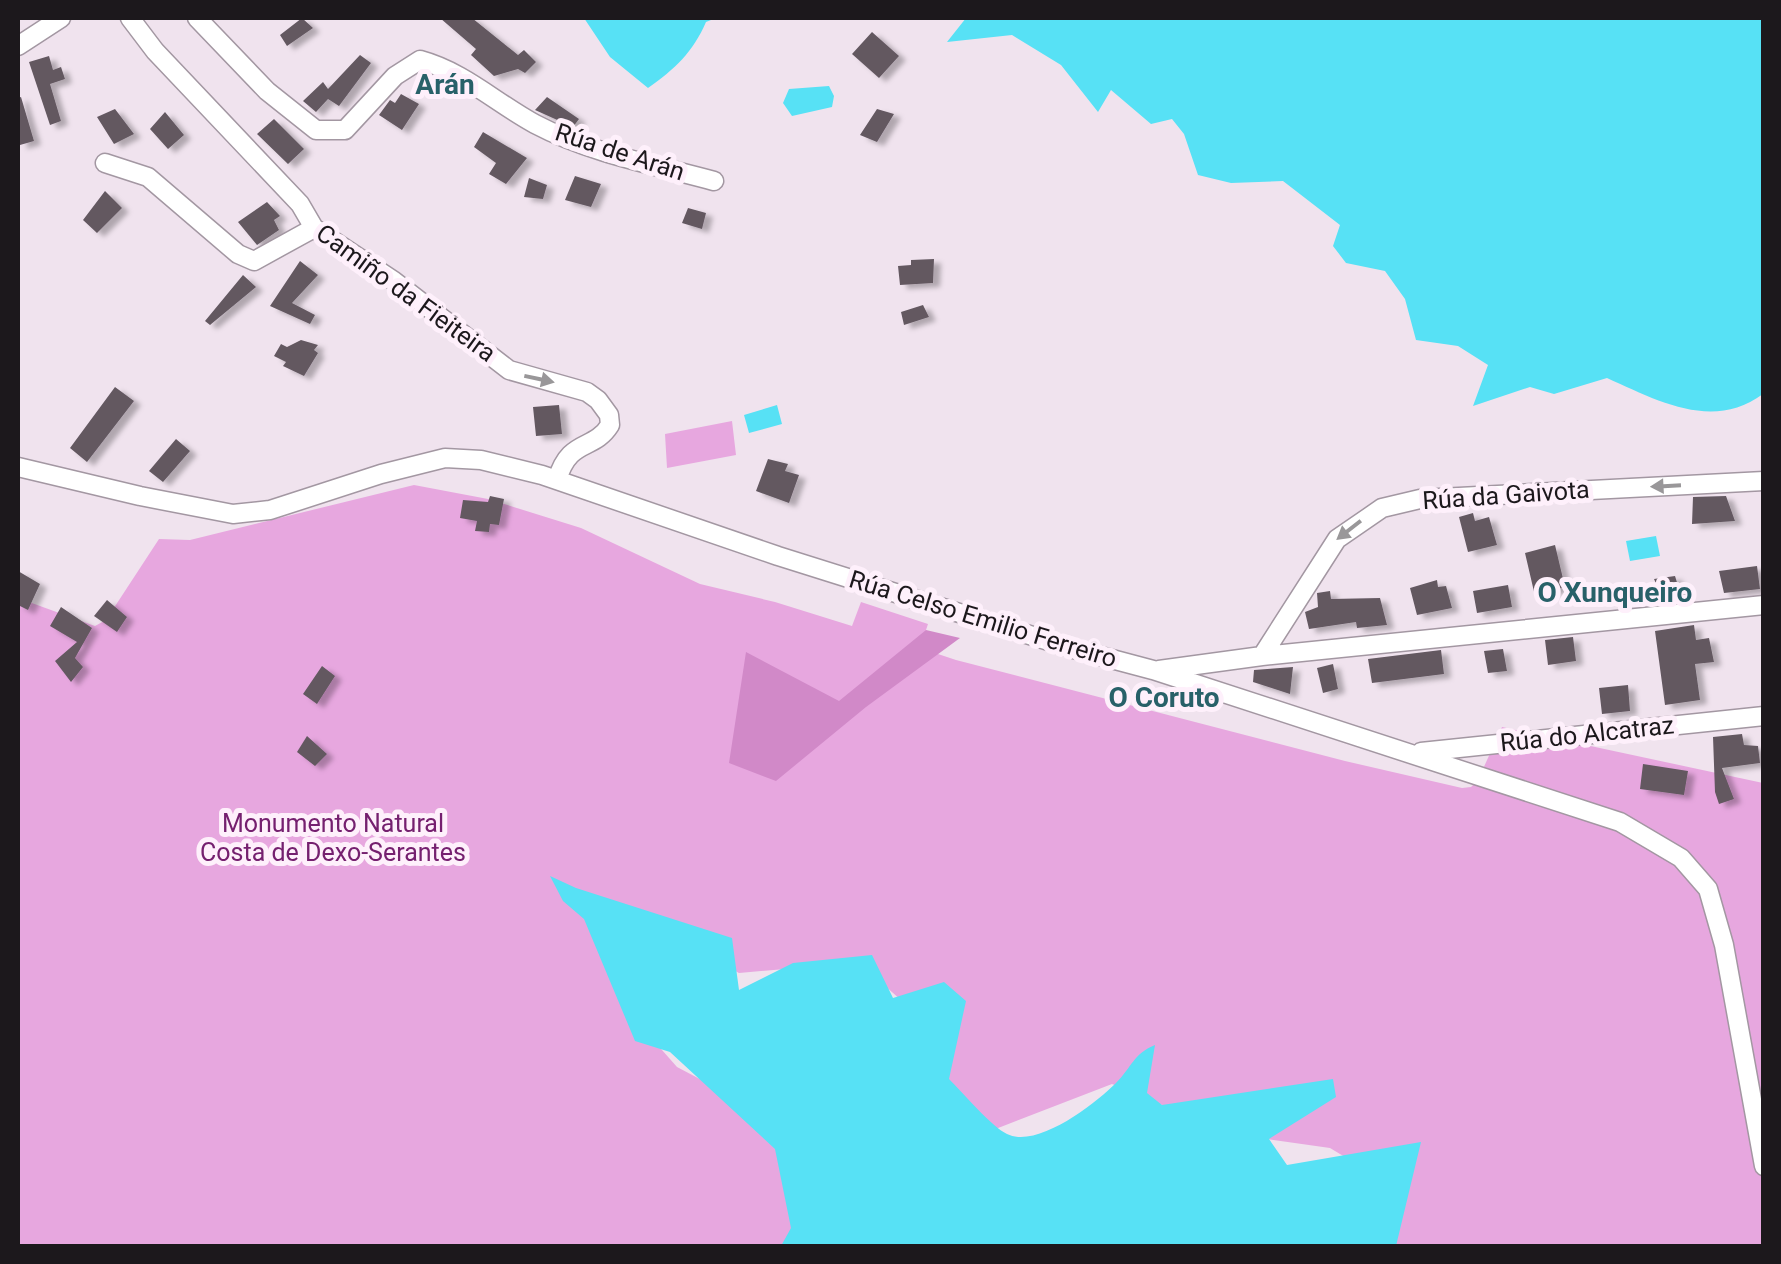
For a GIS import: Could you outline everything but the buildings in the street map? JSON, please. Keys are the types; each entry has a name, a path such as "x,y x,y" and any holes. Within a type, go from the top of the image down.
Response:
{"street":[{"path":"18,46 62,18"},
{"name":"Camiño da Fieiteira","path":"130,18 155,51 300,204 314,228 394,281 509,370 587,392 598,400 610,426 563,460 557,480"},
{"name":"Rúa de Arán","path":"197,18 267,91 316,130 344,130 395,76 420,60 441,66 534,124 576,142 714,181"},
{"path":"105,163 148,178 238,254 254,261 314,228"},
{"name":"Rúa Celso Emilio Ferreiro","path":"18,466 234,514 270,510 445,458 480,460 557,480 796,562 1153,670 1620,822 1681,858 1708,890 1724,945 1764,1166"},
{"name":"Rúa da Gaivota","path":"1262,656 1337,539 1382,508 1420,499 1764,481"},
{"path":"1153,670 1764,605"},
{"name":"Rúa do Alcatraz","path":"1411,753 1764,716"}],"green space":[{"path":"732,421 736,455 667,468 665,434"},
{"name":"Monumento Natural Costa de Dexo-Serantes","path":"414,485 488,499 581,528 700,584 852,626 861,602 928,624 920,648 956,660 1462,788 1471,787 1478,780 1502,727 1763,783 1763,1246 1374,1246 1360,1166 1330,1148 1231,1134 1112,1084 993,1130 936,1075 911,1009 865,968 820,966 739,973 688,946 632,1016 677,1067 715,1087 768,1142 821,1177 784,1246 18,1246 18,598 95,626 106,620 159,539 190,540"}],"shaded area":[{"path":"926,630 960,638 866,707 776,781 729,763 746,652 839,701"}],"water":[{"path":"584,18 716,18 706,22 682,59 648,88 610,57"},
{"path":"966,18 1763,18 1763,394 1744,405 1705,411 1666,403 1607,378 1554,394 1530,387 1473,406 1488,365 1458,346 1416,340 1405,299 1385,271 1346,263 1333,246 1340,225 1283,181 1231,183 1198,175 1184,134 1172,119 1151,124 1111,90 1098,112 1061,65 1012,35 947,42"},
{"path":"829,86 834,96 832,107 792,116 783,103 789,89"},
{"path":"777,405 782,424 749,433 744,415"},
{"path":"1656,536 1660,556 1630,561 1626,541"},
{"path":"550,876 732,938 739,990 793,963 872,955 893,998 944,982 966,1001 949,1079 1007,1134 1034,1135 1065,1122 1107,1092 1137,1057 1155,1045 1147,1093 1162,1105 1333,1079 1336,1097 1269,1139 1287,1165 1421,1142 1396,1246 781,1246 791,1228 775,1149 670,1052 635,1041 584,919 563,901"}],"district":[{"name":"Arán","path":"445,84"},
{"name":"O Xunqueiro","path":"1615,592"},
{"name":"O Coruto","path":"1164,697"}]}
